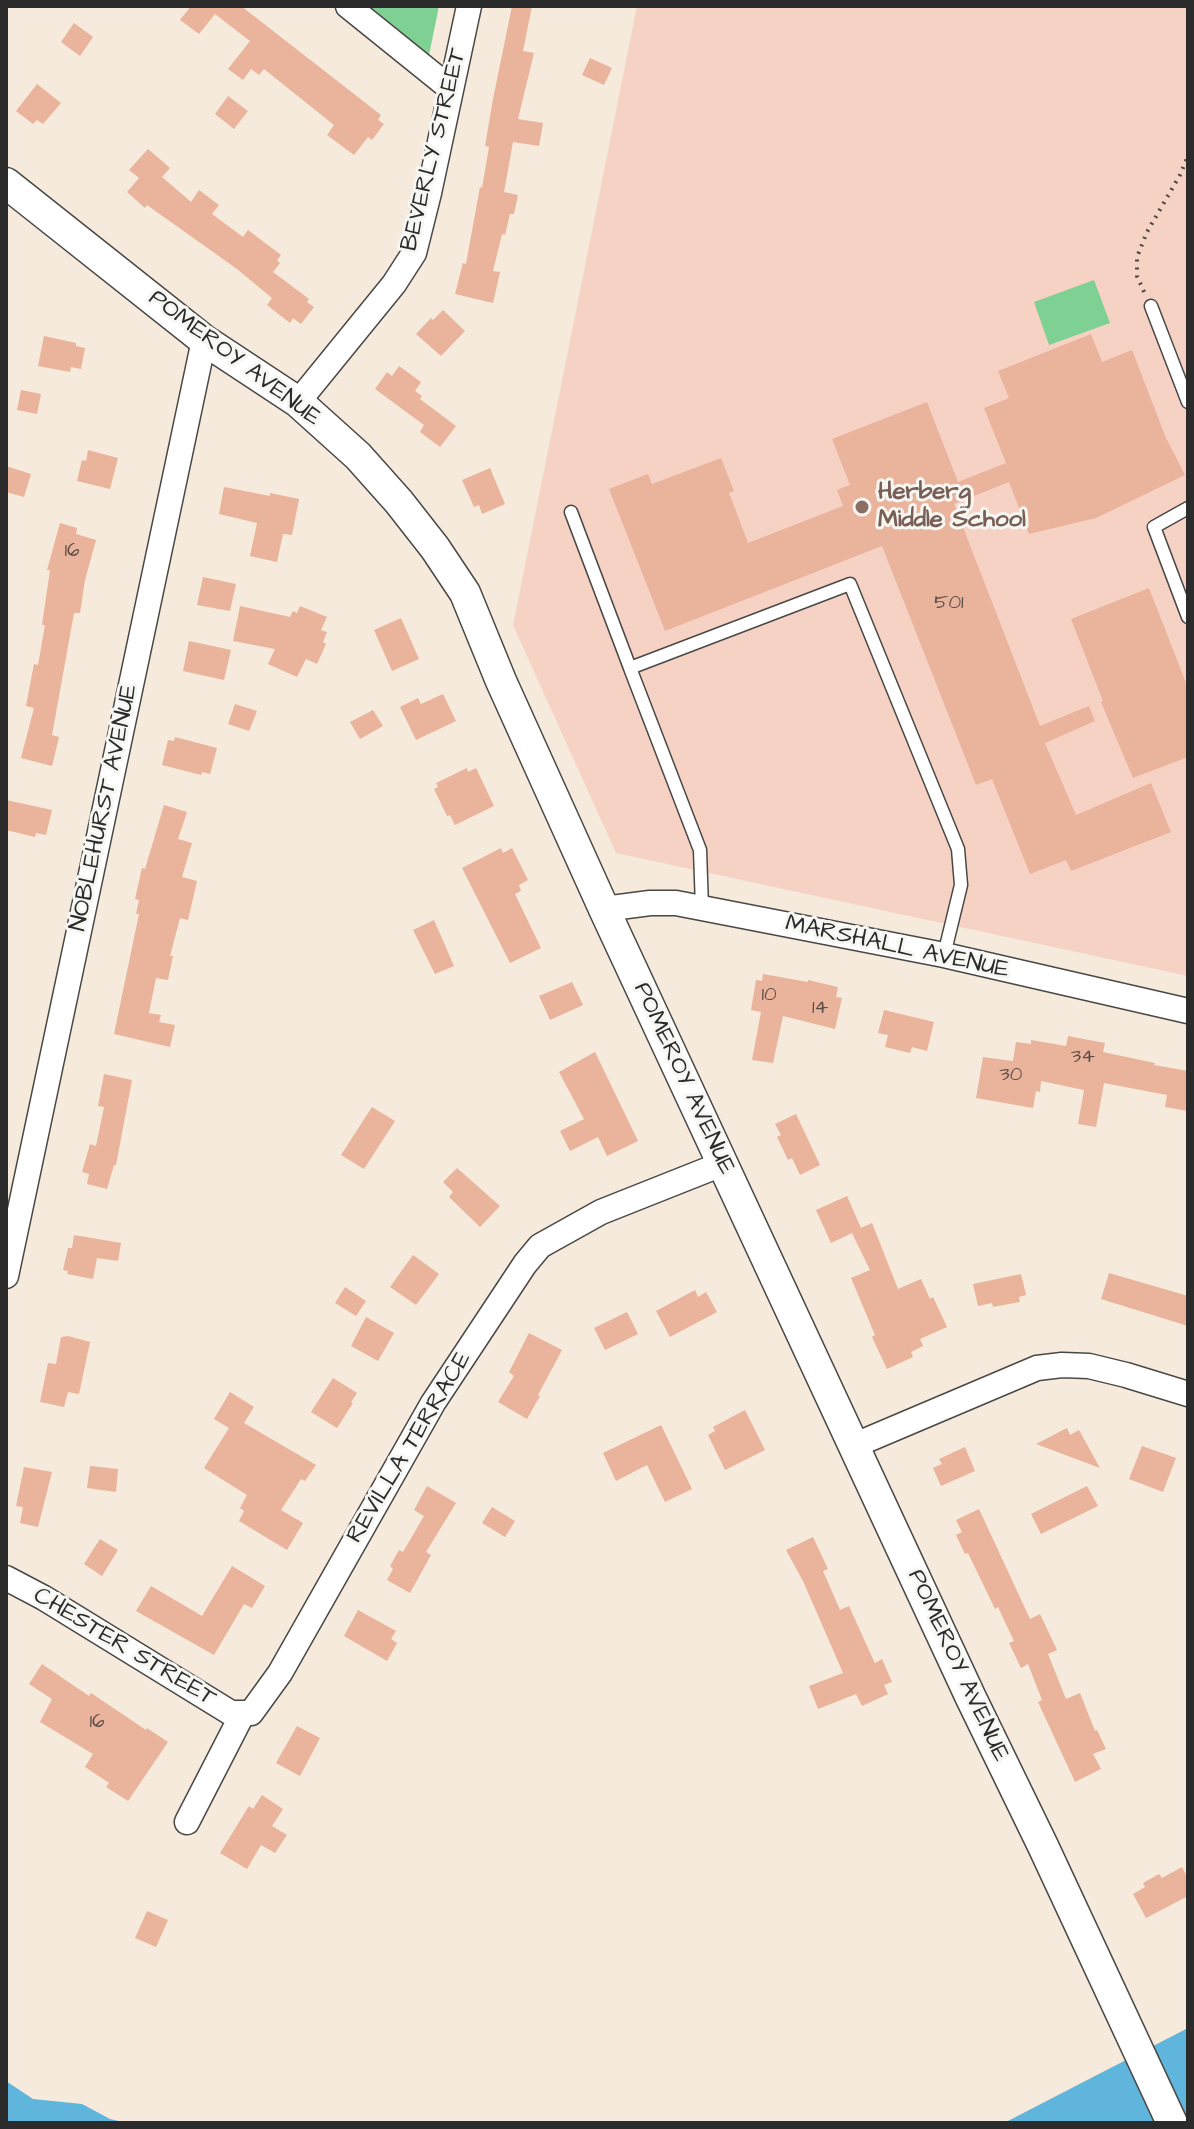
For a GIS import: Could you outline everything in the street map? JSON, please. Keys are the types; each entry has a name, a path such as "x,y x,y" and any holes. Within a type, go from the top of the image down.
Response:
{"street":[{"path":"348,6 451,89"},
{"name":"BEVERLY STREET","path":"298,402 394,284 414,253 469,6"},
{"name":"POMEROY AVENUE","path":"6,183 204,340 298,402 358,456 399,502 465,593 501,681 604,909 1172,2123"},
{"name":"NOBLEHURST AVENUE","path":"6,1276 204,340"},
{"name":"MARSHALL AVENUE","path":"604,909 676,903 944,955 1188,1011"},
{"name":"REVILLA TERRACE","path":"187,1822 243,1713 251,1713 280,1673 433,1403 525,1264 540,1246 601,1212 722,1164"},
{"path":"853,1446 1037,1368 1089,1366 1188,1394"},
{"name":"CHESTER STREET","path":"6,1578 44,1598 231,1713 243,1713"}],"lane":[{"path":"1151,306 1188,402"},
{"path":"1188,508 1154,527 1188,617"},
{"path":"571,512 700,850 702,908"},
{"path":"630,668 850,584 958,849 961,885 944,955"}],"path":[{"path":"1151,306 1137,276 1137,257 1188,156"}],"shaded area":[{"name":"Herberg Middle School","path":"637,6 1188,6 1188,976 616,853 513,625"}],"green space":[{"path":"366,6 439,6 429,55"},
{"path":"1094,280 1110,323 1049,345 1034,302"}],"water":[{"path":"1188,2028 1188,2123 1004,2123 1033,2108"},
{"path":"6,2081 33,2099 82,2104 110,2119 127,2123 6,2123"}],"building":[{"path":"191,6 241,6 381,115 378,120 384,124 372,140 368,137 354,155 327,135 334,125 264,69 259,75 251,69 243,80 228,69 250,41 215,14 199,34 180,20"},
{"path":"512,6 532,6 523,51 534,53 518,119 543,123 539,146 513,142 504,192 518,195 514,214 510,214 505,235 502,234 493,271 500,272 493,303 455,294 463,263 466,264 482,188 489,147 485,146"},
{"path":"74,23 93,37 80,56 61,42"},
{"path":"590,58 612,68 604,85 582,75"},
{"path":"37,84 61,103 43,124 37,120 33,124 16,111"},
{"path":"228,96 248,111 234,129 215,114"},
{"path":"148,149 170,168 162,177 191,202 199,190 219,205 212,214 243,237 248,230 281,255 277,260 280,263 273,272 309,299 307,302 314,307 301,324 293,318 290,323 267,305 272,298 237,269 147,205 145,208 127,192 139,178 129,170"},
{"path":"443,310 465,331 441,356 416,334"},
{"path":"1091,334 1102,362 1132,350 1166,438 1185,475 1096,518 1029,534 1009,482 954,504 1040,726 1089,706 1095,721 1045,743 1076,815 1151,783 1171,832 1071,871 1066,860 1030,874 992,779 976,785 882,546 665,631 609,489 648,474 652,484 721,458 734,491 729,493 748,543 843,506 837,490 850,485 832,439 927,402 958,482 1006,463 984,408 1009,398 998,371"},
{"path":"44,336 85,348 81,369 71,367 70,372 38,366"},
{"path":"399,366 421,382 415,391 422,396 420,399 456,426 440,447 420,432 424,425 375,389 387,372 392,376"},
{"path":"21,390 41,394 37,414 17,410"},
{"path":"88,450 118,458 110,489 77,481"},
{"path":"6,466 31,474 24,497 6,492"},
{"path":"490,468 505,504 482,514 479,505 474,507 462,480"},
{"path":"224,487 299,499 292,535 283,534 277,562 250,556 257,523 219,514"},
{"path":"60,523 77,528 76,534 96,540 80,613 74,613 52,735 59,737 52,766 21,758 34,708 26,706 45,625 42,625 50,570 47,570"},
{"path":"203,577 236,584 230,611 197,605"},
{"path":"1149,588 1188,688 1188,757 1133,778 1071,619"},
{"path":"240,606 290,617 293,611 297,613 300,606 327,617 321,630 327,632 323,642 326,644 317,664 306,659 297,677 268,664 275,649 233,641"},
{"path":"401,618 419,659 392,671 374,630"},
{"path":"189,641 231,650 224,680 183,671"},
{"path":"443,694 456,721 416,740 400,707 418,698 421,704"},
{"path":"235,704 257,711 249,731 228,724"},
{"path":"373,710 383,726 360,739 350,722"},
{"path":"175,737 217,748 210,774 202,772 201,775 162,765 168,740 174,741"},
{"path":"467,768 468,772 476,768 494,806 455,825 434,789 438,787 436,783"},
{"path":"6,800 52,810 46,835 36,833 35,837 6,830"},
{"path":"164,805 187,812 178,839 192,843 182,877 197,881 188,920 180,918 170,956 173,956 168,980 156,978 149,1013 161,1015 159,1022 175,1025 170,1047 114,1034 139,914 136,914 139,900 135,899 142,868 145,869"},
{"path":"501,848 503,853 512,848 528,880 519,885 521,891 515,894 541,948 510,963 462,868"},
{"path":"434,920 454,966 435,974 413,930"},
{"path":"763,974 838,987 836,997 842,998 835,1029 783,1016 773,1063 752,1060 761,1012 751,1010 756,980 762,981"},
{"path":"572,982 583,1005 550,1020 539,996"},
{"path":"884,1010 934,1022 927,1051 912,1047 910,1053 885,1047 888,1035 878,1033"},
{"path":"1068,1036 1105,1043 1103,1052 1188,1071 1188,1111 1165,1107 1167,1095 1104,1083 1096,1127 1078,1124 1084,1090 1041,1081 1033,1108 976,1098 983,1057 1013,1061 1016,1042 1031,1044 1031,1040 1066,1046"},
{"path":"595,1052 638,1141 607,1156 598,1137 570,1151 560,1131 584,1119 559,1072"},
{"path":"104,1074 132,1080 116,1165 107,1189 87,1184 89,1174 82,1172 90,1144 96,1146 104,1107 98,1106"},
{"path":"372,1107 395,1121 364,1169 341,1155"},
{"path":"796,1114 820,1165 800,1175 792,1158 788,1160 777,1137 781,1135 775,1124"},
{"path":"457,1168 500,1206 480,1227 449,1197 453,1192 443,1182"},
{"path":"847,1196 861,1228 872,1223 898,1289 921,1279 947,1327 920,1339 923,1346 911,1352 913,1357 887,1369 851,1278 870,1270 852,1233 831,1243 816,1210"},
{"path":"74,1235 121,1243 118,1261 97,1258 93,1279 67,1274 68,1271 63,1270"},
{"path":"413,1255 439,1274 416,1305 390,1287"},
{"path":"1109,1273 1188,1296 1188,1326 1101,1299"},
{"path":"1021,1274 1026,1295 1019,1297 1020,1302 993,1307 992,1303 978,1306 973,1284"},
{"path":"345,1287 366,1301 356,1316 335,1303"},
{"path":"695,1290 698,1297 706,1292 717,1312 670,1337 656,1311"},
{"path":"627,1312 638,1334 605,1350 594,1328"},
{"path":"366,1317 394,1333 378,1361 351,1346"},
{"path":"529,1333 562,1350 527,1419 498,1402 514,1376 509,1372"},
{"path":"61,1337 90,1342 79,1394 68,1392 64,1407 40,1402 48,1363 56,1364"},
{"path":"333,1378 357,1393 337,1428 311,1412"},
{"path":"230,1392 254,1407 244,1423 316,1465 305,1481 301,1479 281,1510 303,1523 287,1550 239,1521 244,1511 240,1508 247,1495 204,1468 229,1428 214,1419"},
{"path":"745,1410 765,1450 725,1470 708,1435 715,1431 713,1427"},
{"path":"661,1425 692,1489 665,1502 647,1465 616,1481 603,1453"},
{"path":"1067,1428 1070,1435 1079,1430 1100,1468 1036,1444"},
{"path":"1142,1446 1176,1458 1163,1492 1129,1479"},
{"path":"965,1447 975,1471 941,1486 933,1468 942,1464 939,1459"},
{"path":"90,1466 118,1469 116,1492 87,1488"},
{"path":"24,1467 52,1472 38,1527 20,1523 23,1507 16,1506"},
{"path":"427,1486 456,1503 426,1552 431,1555 410,1593 387,1580 393,1569 390,1566 399,1550 403,1552 424,1516 414,1510"},
{"path":"1087,1486 1098,1506 1041,1534 1031,1514"},
{"path":"492,1507 515,1521 505,1537 482,1523"},
{"path":"979,1509 1030,1619 1040,1614 1057,1650 1048,1654 1066,1699 1080,1693 1106,1749 1093,1754 1101,1769 1075,1782 1038,1702 1042,1700 1028,1664 1021,1668 1009,1643 1014,1641 998,1607 995,1609 956,1535 962,1532 956,1520"},
{"path":"813,1537 828,1569 823,1571 840,1610 849,1606 875,1663 882,1659 892,1682 884,1685 888,1694 862,1706 856,1694 818,1709 809,1686 843,1673 786,1550"},
{"path":"100,1539 118,1550 102,1576 84,1564"},
{"path":"232,1566 265,1586 252,1608 244,1604 214,1655 136,1611 151,1586 202,1616"},
{"path":"358,1610 396,1631 391,1639 397,1643 387,1661 344,1636"},
{"path":"42,1664 89,1696 91,1693 168,1742 128,1801 106,1787 109,1783 85,1767 93,1754 40,1722 52,1699 29,1684"},
{"path":"297,1726 320,1738 300,1776 276,1763"},
{"path":"262,1795 283,1809 272,1826 287,1835 275,1853 261,1845 247,1869 220,1853 249,1806 253,1809"},
{"path":"1182,1867 1188,1879 1188,1896 1146,1918 1133,1894 1145,1887 1143,1883 1159,1874 1162,1878"},
{"path":"147,1911 168,1920 156,1947 135,1938"}],"place":[{"name":"Herberg Middle School","path":"862,507"}]}
